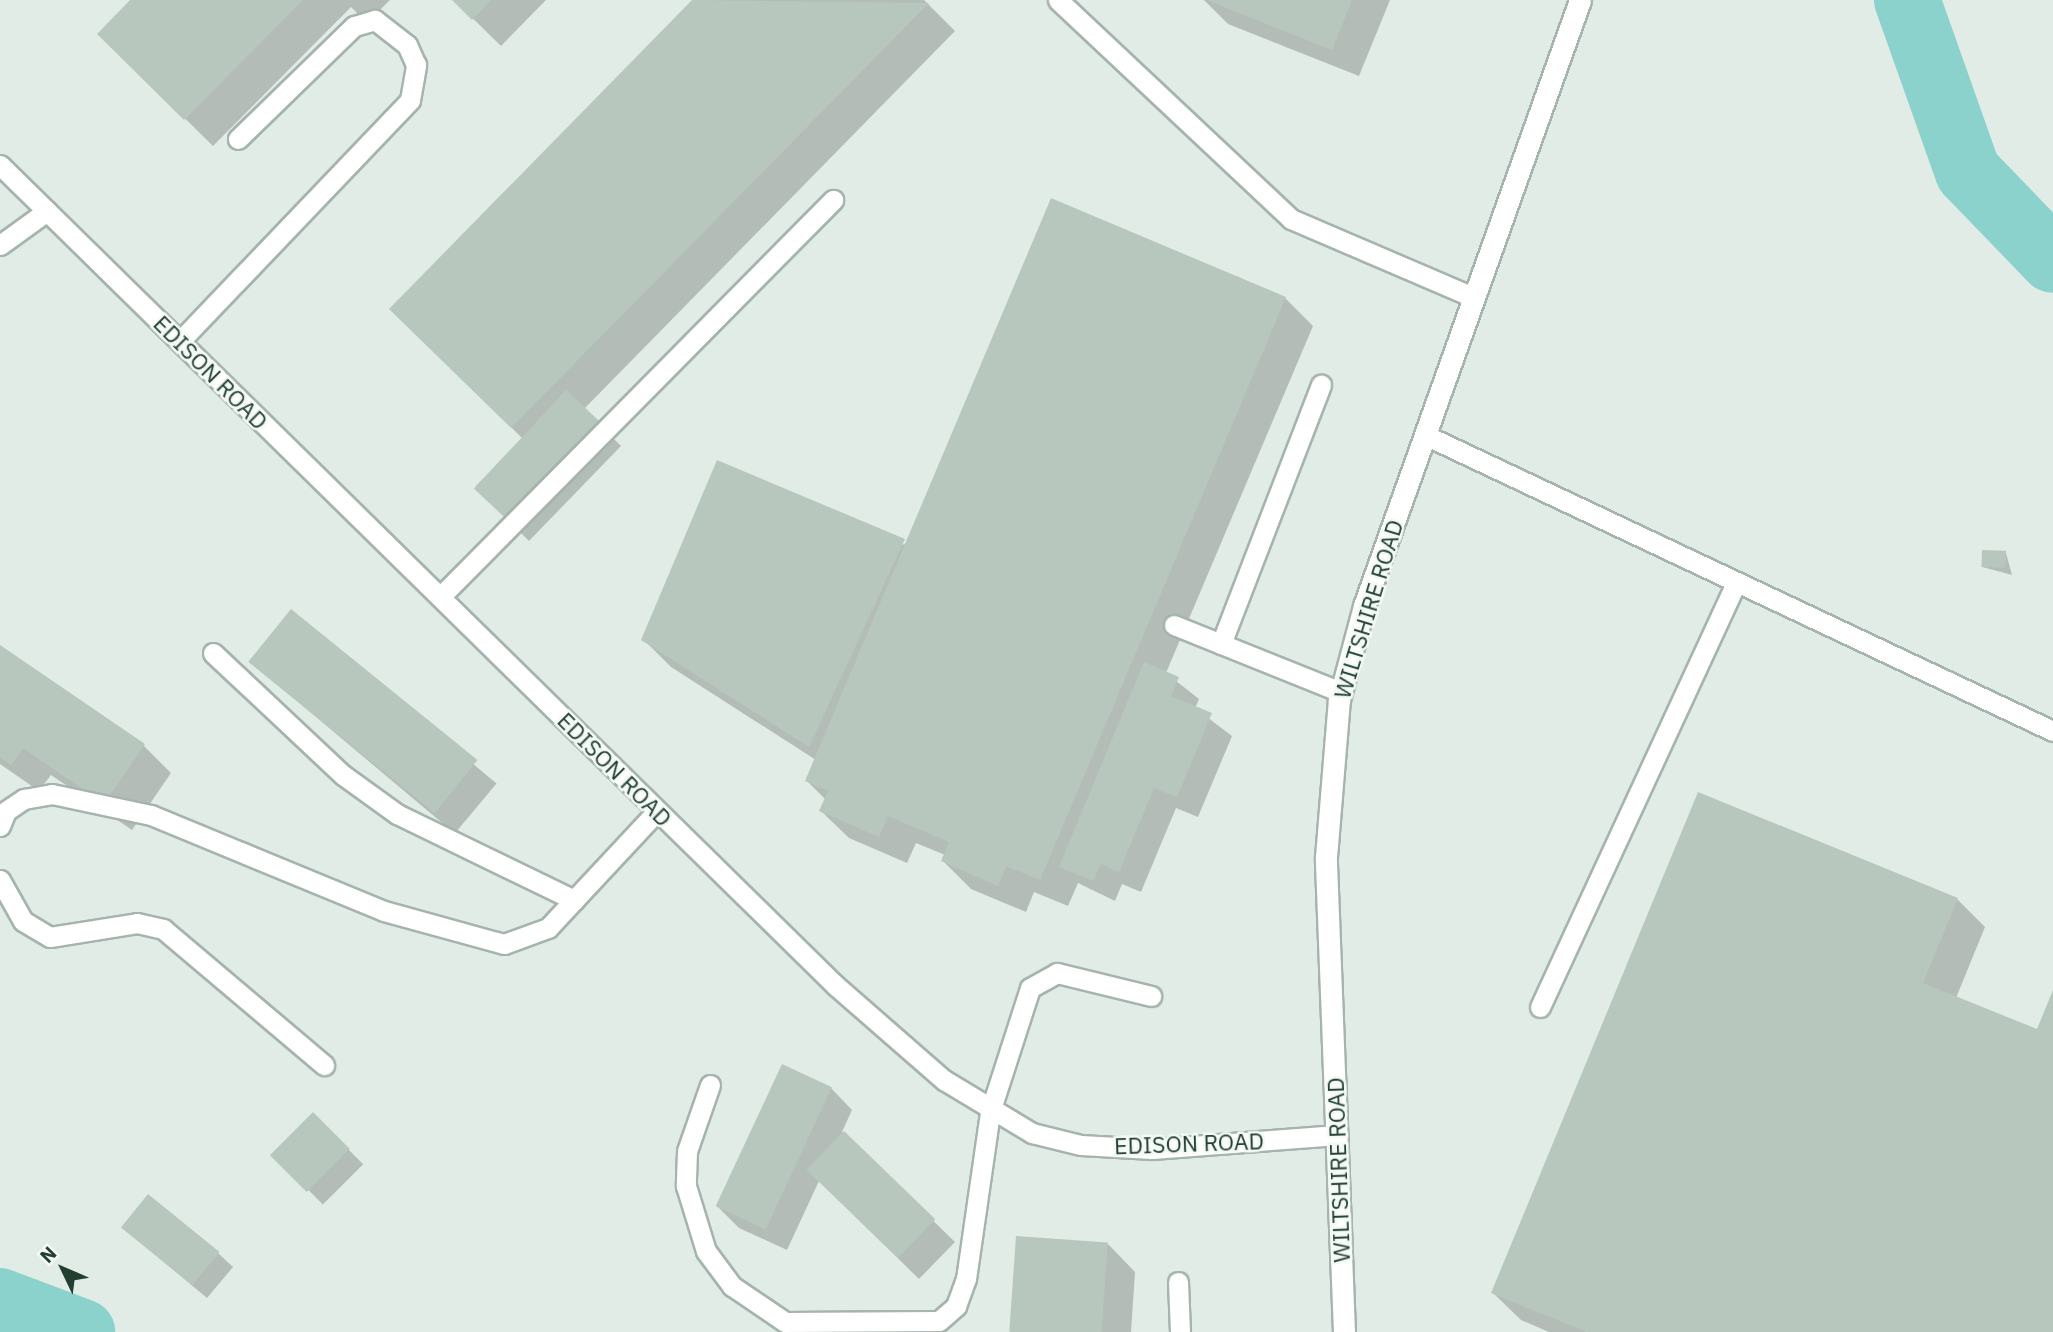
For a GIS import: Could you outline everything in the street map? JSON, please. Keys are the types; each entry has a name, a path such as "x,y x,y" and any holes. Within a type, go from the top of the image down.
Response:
{"street":[{"name":"WILTSHIRE ROAD","path":"1344,1332 1326,857 1328,784 1342,692 1364,606 1580,0"}],"lane":[{"path":"1058,0 1291,219 1473,297"},
{"path":"180,341 410,100 416,65 407,45 375,20 354,26 238,139"},
{"name":"EDISON ROAD","path":"0,164 835,985 990,1112 1032,1133 1081,1145 1152,1149 1337,1135"},
{"path":"440,597 833,200"},
{"path":"0,245 47,211"},
{"path":"1221,644 1321,385"},
{"path":"1425,435 2053,731"},
{"path":"1540,1007 1736,583"},
{"path":"1174,625 1342,692"},
{"path":"213,653 343,775 397,814 574,900"},
{"path":"0,826 6,811 24,799 52,794 151,814 384,911 471,940 504,944 548,928 657,811"},
{"path":"0,880 23,922 50,937 137,923 163,929 324,1065"},
{"path":"710,1085 687,1151 693,1218 706,1251 732,1286 785,1322 912,1324 939,1321 956,1306 966,1279 990,1112 1022,1002 1042,976 1057,974 1151,996"},
{"path":"1178,1282 1181,1332"}],"building":[{"path":"130,0 303,0 184,120 97,34"},
{"path":"452,0 491,0 472,20"},
{"path":"692,0 929,3 511,428 389,309"},
{"path":"1207,0 1352,0 1332,50"},
{"path":"1051,198 1286,297 1040,880 1006,866 998,886 941,861 949,842 888,816 879,837 819,811 828,791 805,781"},
{"path":"566,390 601,423 509,521 474,489"},
{"path":"717,460 905,539 809,747 641,640"},
{"path":"1982,550 2006,551 2005,568 1981,567"},
{"path":"291,609 478,760 435,813 248,662"},
{"path":"0,645 145,744 104,804 23,748 11,765 0,757"},
{"path":"1144,662 1179,677 1171,696 1212,713 1177,797 1154,788 1119,872 1101,864 1093,881 1059,867"},
{"path":"1698,792 1958,898 1923,983 2037,1029 2053,990 2053,1332 1587,1332 1491,1293"},
{"path":"782,1064 832,1087 765,1230 716,1206"},
{"path":"313,1112 350,1149 307,1192 270,1155"},
{"path":"844,1131 935,1219 898,1258 806,1170"},
{"path":"148,1194 219,1252 192,1285 121,1227"},
{"path":"1016,1236 1108,1242 1102,1332 1009,1332"}],"waterway":[{"path":"1907,0 1968,172 2053,260"},
{"path":"0,1301 82,1332"}]}
